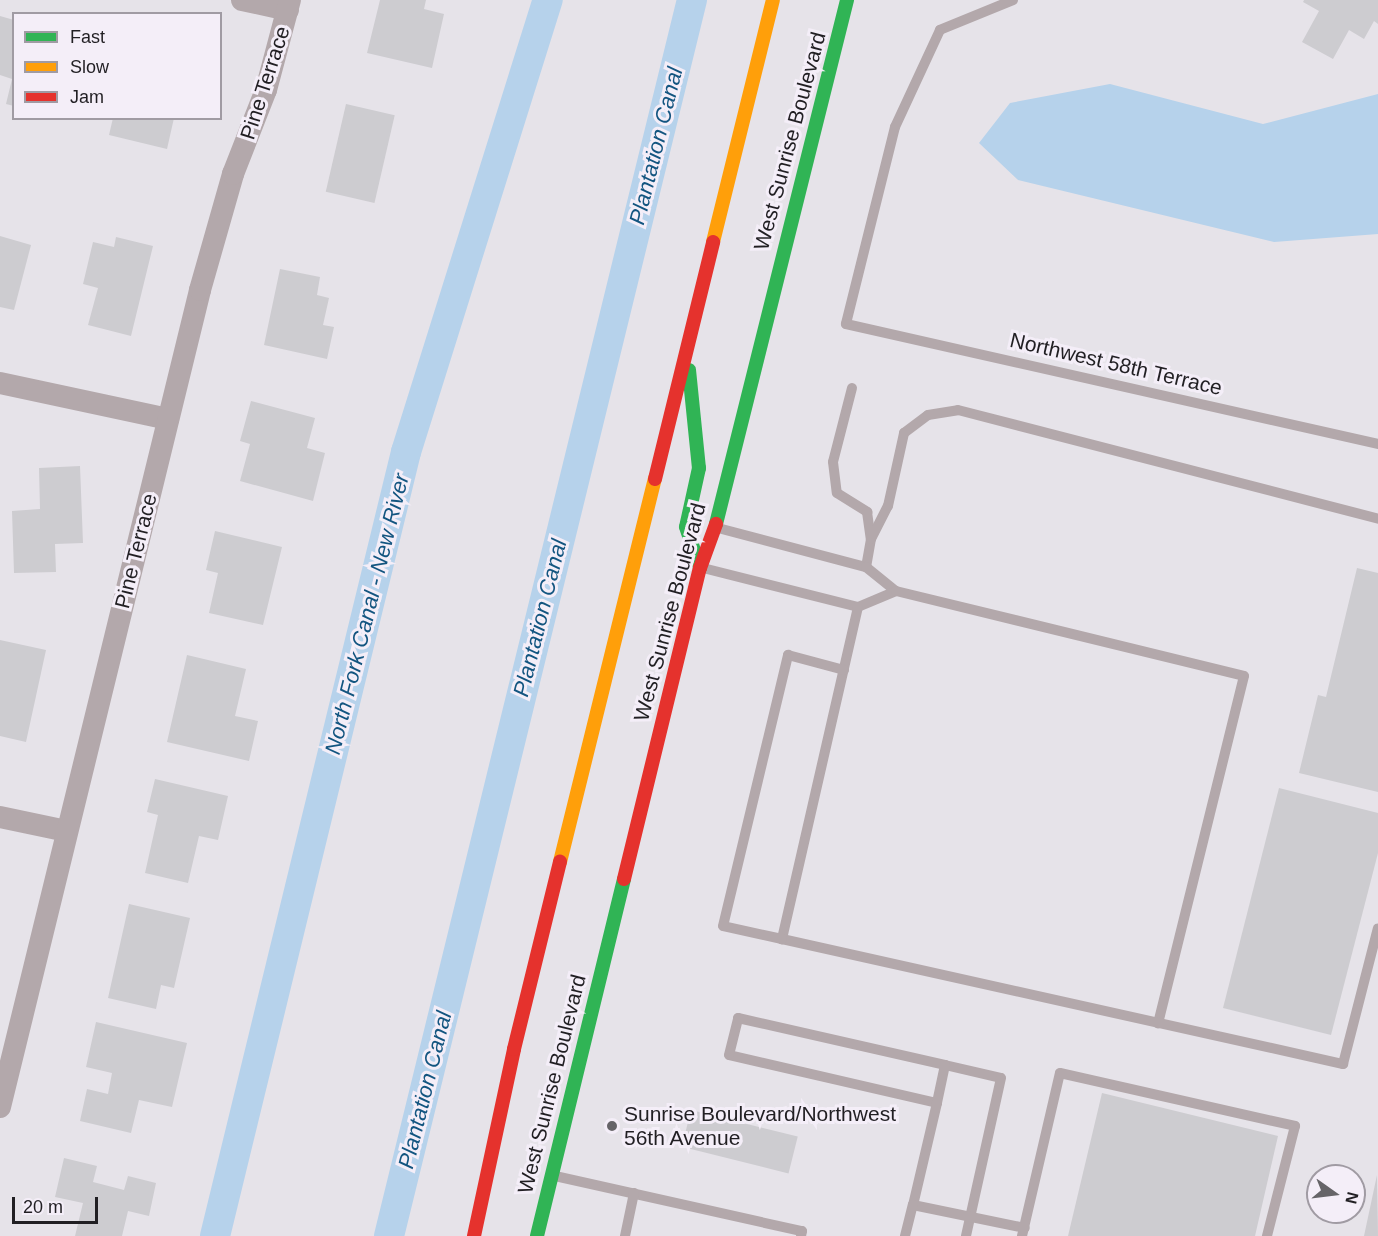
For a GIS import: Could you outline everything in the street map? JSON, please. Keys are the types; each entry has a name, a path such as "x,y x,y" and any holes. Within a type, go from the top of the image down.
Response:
{"highway":[{"name":"West Sunrise Boulevard","path":"474,1236 514,1049 773,0"},
{"name":"West Sunrise Boulevard","path":"537,1236 700,568 715,527 768,307 836,51 847,0"},
{"path":"828,21 836,51"},
{"path":"686,347 699,468 686,527 700,568"}],"street":[{"path":"242,0 289,5"},
{"name":"Pine Terrace","path":"0,1107 220,215 267,90 289,5"},
{"path":"0,383 168,419"},
{"path":"0,817 67,831"}],"lane":[{"name":"Northwest 58th Terrace","path":"1013,0 940,30 895,127 846,324 1378,444"},
{"path":"852,388 832,462 837,493 867,512 871,538"},
{"path":"866,567 871,538 888,506 904,433 928,415 958,410 1378,519"},
{"path":"715,527 866,567 896,591 1244,676 1158,1024"},
{"path":"700,568 858,607 896,591"},
{"path":"782,939 858,607"},
{"path":"844,670 788,655 723,926 1343,1064 1378,928"},
{"path":"937,1103 729,1055 738,1018 1001,1078 966,1236"},
{"path":"905,1236 945,1065"},
{"path":"913,1205 970,1217 1023,1232 1060,1073 1295,1126 1267,1236"},
{"path":"552,1175 802,1231 801,1236"},
{"path":"625,1236 634,1193"}],"water":[{"path":"1110,84 1263,124 1378,94 1378,234 1274,242 1018,180 979,143 1010,103"}],"building":[{"path":"380,0 426,0 424,9 444,14 432,68 367,53"},
{"path":"1304,0 1378,0 1378,24 1374,21 1364,39 1349,30 1333,59 1302,42 1319,11 1303,2"},
{"path":"0,16 12,19 12,79 0,75"},
{"path":"12,79 12,106 6,104"},
{"path":"346,104 395,115 374,203 326,192"},
{"path":"113,120 174,120 167,149 109,135"},
{"path":"0,236 31,245 14,310 0,307"},
{"path":"116,237 153,246 131,336 88,325 98,288 83,284 93,242 114,247"},
{"path":"280,269 320,277 317,295 329,298 323,325 334,327 327,359 264,345"},
{"path":"251,401 315,418 307,448 325,453 313,501 240,481 250,444 240,441"},
{"path":"80,466 83,543 55,544 56,572 14,573 12,511 40,509 39,468"},
{"path":"215,531 282,547 263,625 209,613 218,573 206,570"},
{"path":"1357,568 1378,573 1378,792 1299,773 1318,695 1326,697"},
{"path":"0,640 46,650 26,742 0,736"},
{"path":"187,655 246,669 235,716 258,721 249,761 167,742"},
{"path":"155,779 228,796 218,840 199,836 188,883 145,873 158,815 147,812"},
{"path":"1279,788 1378,813 1378,853 1331,1035 1223,1008"},
{"path":"129,904 190,918 174,988 161,985 156,1009 108,998"},
{"path":"96,1022 187,1043 172,1107 139,1100 131,1133 80,1121 87,1089 108,1094 112,1073 86,1067"},
{"path":"1102,1093 1278,1136 1255,1236 1068,1236"},
{"path":"691,1110 798,1137 789,1173 682,1147"},
{"path":"64,1158 97,1166 93,1182 124,1190 128,1176 156,1183 149,1216 128,1211 122,1236 75,1236 83,1203 55,1197"},
{"path":"1377,1175 1378,1236 1364,1236"}],"waterway":[{"name":"North Fork Canal - New River","path":"215,1236 406,452 548,0"},
{"name":"Plantation Canal","path":"389,1236 692,0"}],"traffic: fast":[{"path":"716,524 847,0"},
{"path":"689,370 699,468 686,527 700,568"},
{"path":"537,1236 624,879"}],"traffic: slow":[{"path":"713,242 773,0"},
{"path":"560,862 655,479"}],"traffic: jam":[{"path":"655,479 713,242"},
{"path":"624,879 700,568 716,524"},
{"path":"474,1236 514,1049 560,862"}],"place":[{"name":"Sunrise Boulevard/Northwest 56th Avenue","path":"612,1126"}]}
